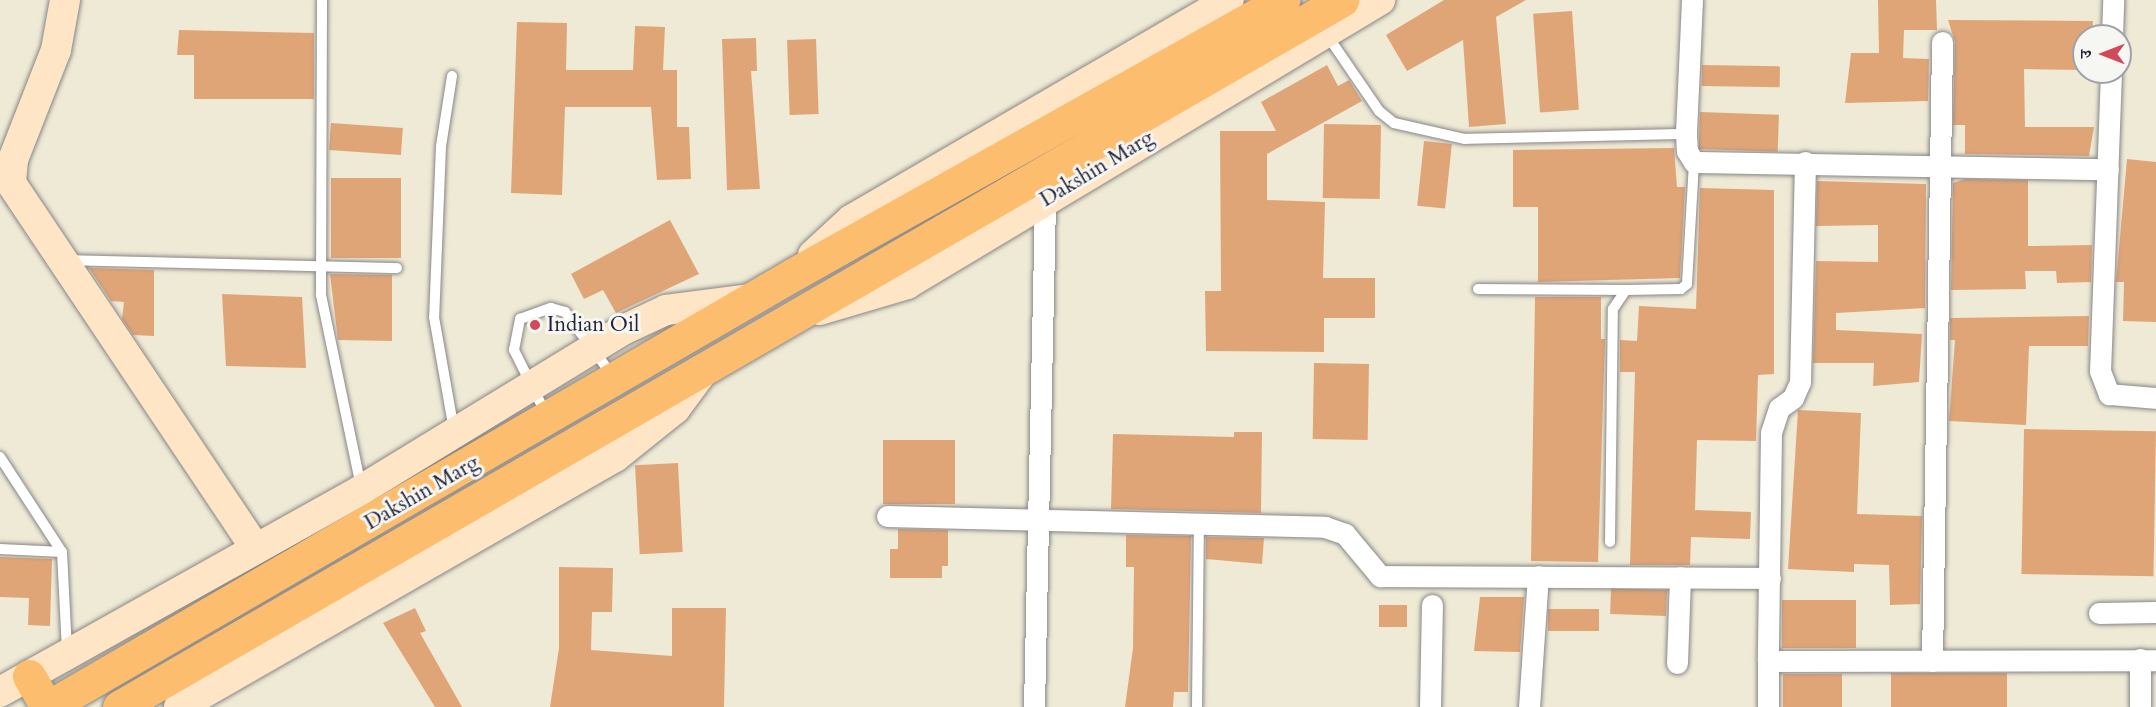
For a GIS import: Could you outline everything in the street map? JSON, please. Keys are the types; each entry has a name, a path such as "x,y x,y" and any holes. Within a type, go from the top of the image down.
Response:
{"highway":[{"name":"Dakshin Marg","path":"47,707 549,419 794,274 1283,0"},
{"name":"Dakshin Marg","path":"119,707 161,698 701,374 1342,0"},
{"path":"29,676 47,707"}],"street":[{"path":"65,0 56,50 6,159 11,183 255,548"},
{"name":"Dakshin Marg","path":"794,274 851,220 1229,0"},
{"name":"Dakshin Marg","path":"804,315 908,284 1380,0"},
{"path":"1692,0 1686,134 1687,151 1694,162 1805,162 2108,169"},
{"path":"2112,24 2113,0"},
{"path":"1932,661 1942,166 1942,42"},
{"path":"2111,84 2103,387 2122,399 2156,398"},
{"path":"1767,707 1771,432 1774,417 1798,392 1800,382 1805,162"},
{"path":"1034,707 1036,517 1045,201"},
{"path":"0,693 361,490 528,385 594,347 666,310 751,299"},
{"path":"887,516 1036,517 1325,527 1345,534 1380,576 1770,578"},
{"path":"1529,707 1538,576"},
{"path":"1677,663 1680,577"},
{"path":"1430,707 1432,605"},
{"path":"2099,613 2156,612"},
{"path":"1768,661 2148,660 2140,707"}],"lane":[{"path":"322,0 321,266 326,336 346,400 361,490"},
{"path":"1325,32 1378,111 1394,123 1465,139 1686,134"},
{"path":"452,76 441,146 434,317 454,432"},
{"path":"1478,289 1681,289 1687,284 1694,162"},
{"path":"61,260 397,268"},
{"path":"1610,542 1613,309 1626,290"},
{"path":"549,419 528,385 514,350 520,320 551,308 565,312 594,347 615,379"},
{"path":"0,457 62,552 67,655"},
{"path":"1197,707 1198,523"},
{"path":"0,549 62,552"}],"building":[{"path":"1444,0 1526,0 1496,17 1506,124 1469,127 1463,40 1407,71 1386,35"},
{"path":"1878,0 1936,0 1937,30 1904,30 1903,58 1929,59 1928,101 1845,103 1851,53 1879,53"},
{"path":"1572,11 1579,110 1540,112 1533,14"},
{"path":"1948,20 2093,21 2093,24 2072,24 2072,70 2024,69 2025,127 2094,127 2089,156 1965,154 1965,125 1953,125 1955,42"},
{"path":"517,22 567,23 566,70 633,70 635,26 665,27 663,70 677,70 677,127 689,127 691,179 657,180 651,107 565,107 562,195 511,193"},
{"path":"179,30 314,33 314,99 194,99 194,55 177,55"},
{"path":"756,38 757,71 751,71 760,189 727,190 722,39"},
{"path":"816,39 819,114 790,115 787,40"},
{"path":"1327,65 1338,86 1349,80 1362,101 1267,154 1267,200 1325,202 1323,278 1375,278 1375,318 1324,318 1324,352 1206,351 1205,291 1221,291 1220,131 1276,131 1261,102"},
{"path":"1702,65 1780,66 1780,87 1702,86"},
{"path":"1700,112 1779,115 1778,152 1699,149"},
{"path":"331,123 403,128 401,155 329,150"},
{"path":"1324,124 1381,125 1380,199 1323,198"},
{"path":"1424,141 1452,144 1445,209 1417,206"},
{"path":"1674,148 1677,187 1685,187 1680,278 1538,282 1538,207 1513,207 1513,150"},
{"path":"2127,159 2156,162 2156,322 2123,321 2124,282 2116,282"},
{"path":"331,178 401,178 401,258 331,258"},
{"path":"1965,179 2028,180 2028,246 2092,245 2091,282 2057,283 2056,271 2025,271 2026,289 1951,290 1953,183"},
{"path":"1817,181 1926,184 1925,308 1836,313 1836,330 1922,334 1919,382 1873,386 1874,363 1813,363 1816,261 1878,262 1878,225 1816,226"},
{"path":"1700,188 1774,190 1774,374 1758,375 1756,441 1697,440 1695,510 1751,512 1750,539 1691,537 1690,565 1630,565 1635,372 1620,372 1620,340 1637,341 1639,306 1696,309"},
{"path":"670,220 699,274 616,313 603,290 584,299 571,274"},
{"path":"89,268 154,270 154,336 133,335 122,319 124,302 111,301"},
{"path":"330,274 392,275 392,341 338,340"},
{"path":"222,294 302,297 306,368 226,366"},
{"path":"1535,297 1601,297 1601,339 1605,339 1598,562 1531,561"},
{"path":"2089,316 2088,346 2029,346 2026,425 1949,421 1955,340 1950,340 1950,318"},
{"path":"1314,363 1369,364 1368,440 1313,439"},
{"path":"1798,410 1861,413 1857,514 1922,516 1920,604 1890,605 1889,565 1854,564 1854,572 1788,569"},
{"path":"2024,429 2156,431 2153,576 2021,574"},
{"path":"1234,432 1262,432 1261,513 1111,509 1113,434 1234,437"},
{"path":"883,440 955,440 955,504 883,504"},
{"path":"678,463 683,552 640,554 635,465"},
{"path":"898,529 948,530 948,566 942,566 942,578 890,578 890,549 898,549"},
{"path":"1126,535 1191,536 1188,692 1174,692 1173,707 1125,707 1133,648 1134,567 1126,567"},
{"path":"1206,537 1264,538 1262,564 1206,559"},
{"path":"0,557 52,559 50,626 28,625 29,598 0,597"},
{"path":"559,567 613,568 612,612 592,612 591,650 672,656 672,608 726,608 724,707 550,707 559,648"},
{"path":"1611,588 1667,590 1666,616 1610,614"},
{"path":"1480,597 1524,597 1520,652 1474,651"},
{"path":"1782,600 1856,600 1856,648 1782,648"},
{"path":"1379,605 1407,605 1407,627 1379,627"},
{"path":"415,608 426,631 420,633 462,707 435,707 383,623"},
{"path":"1548,609 1599,609 1599,631 1548,631"},
{"path":"1891,673 2007,673 2007,707 1891,707"},
{"path":"1783,674 1842,674 1842,707 1783,707"}],"place":[{"name":"Indian Oil","path":"535,325"}]}
